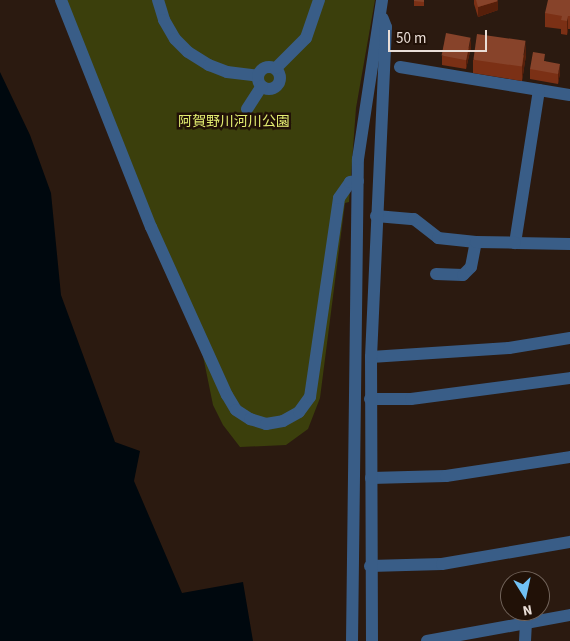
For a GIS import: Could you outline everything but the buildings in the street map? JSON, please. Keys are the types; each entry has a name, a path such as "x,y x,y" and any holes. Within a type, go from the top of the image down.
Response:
{"street":[{"path":"61,0 226,395 236,410 266,424 283,422 299,412 310,397 339,198 350,182 358,181"},
{"path":"158,0 164,20 174,39 188,52 218,69 260,81 272,89 278,85 281,78 276,68"},
{"path":"246,109 265,68 276,68 306,38 315,19 319,0"},
{"path":"352,641 358,159 381,5"},
{"path":"372,641 370,399 376,216 386,27 381,5"},
{"path":"400,67 570,95"},
{"path":"515,243 539,90"},
{"path":"376,216 414,219 438,238 476,242 570,244"},
{"path":"436,274 463,275 471,267 476,242"},
{"path":"371,357 508,348 570,338"},
{"path":"370,399 411,399 570,378"},
{"path":"371,478 446,476 570,457"},
{"path":"370,566 442,564 570,542"},
{"path":"550,618 570,615"},
{"path":"427,641 526,621 525,641"}],"green space":[{"name":"阿賀野川河川公園","path":"56,0 375,0 356,108 349,202 345,203 320,398 308,429 286,445 240,447 223,425 213,405 202,351"}],"shaded area":[{"path":"0,72 30,135 51,193 61,295 115,442 140,451 134,481 182,593 243,582 253,641 0,641"}]}
